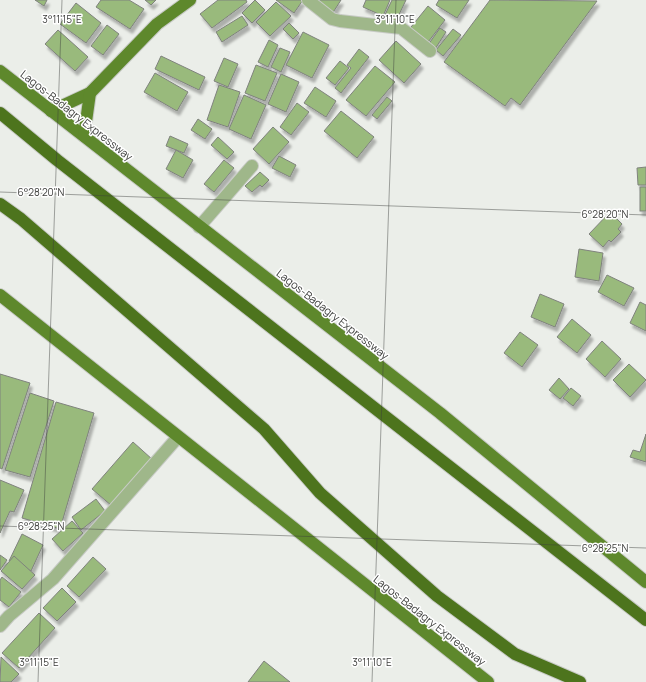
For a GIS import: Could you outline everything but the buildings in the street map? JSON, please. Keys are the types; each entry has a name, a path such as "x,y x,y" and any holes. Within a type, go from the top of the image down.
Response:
{"highway":[{"path":"0,112 63,164 646,620"},
{"path":"0,204 21,219 264,429 320,493 437,596 515,654 580,682"}],"main road":[{"path":"51,110 90,93 157,24 190,0"},
{"name":"Lagos-Badagry Expressway","path":"0,70 199,227 440,413 646,582"},
{"path":"84,136 90,93"},
{"name":"Lagos-Badagry Expressway","path":"0,295 488,682"}],"street":[{"path":"308,0 332,19 401,28 430,52"},
{"path":"199,227 252,166"},
{"path":"0,626 4,613 53,579 178,437"}]}
